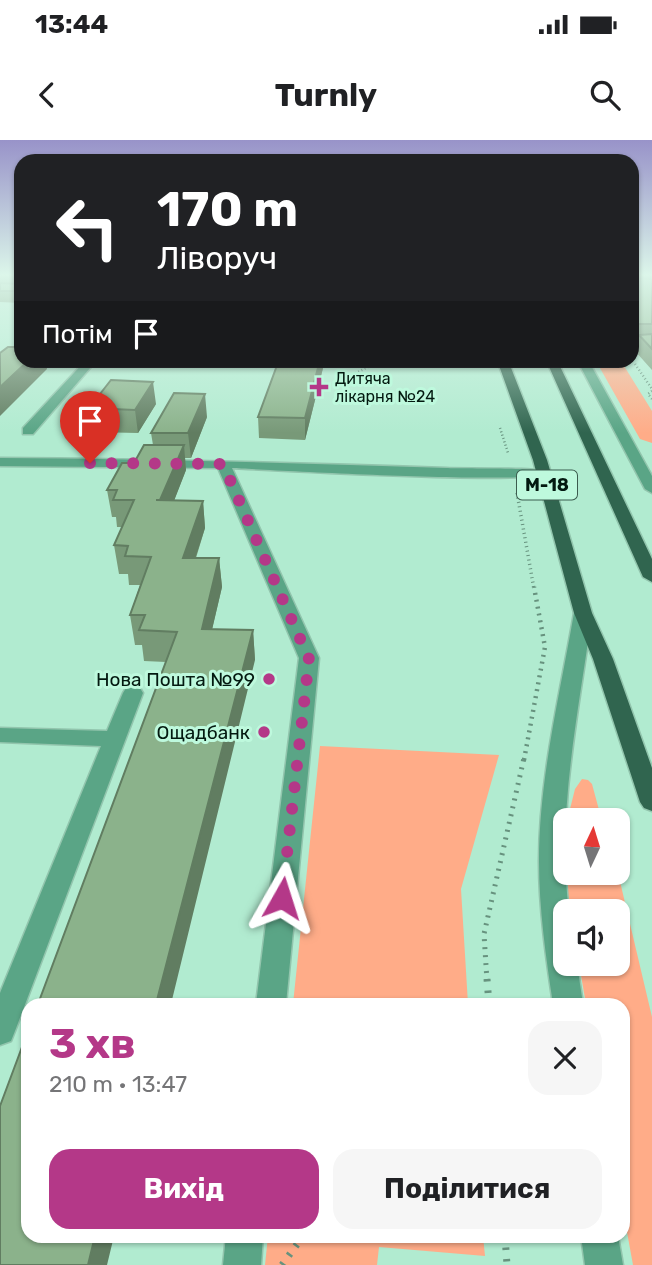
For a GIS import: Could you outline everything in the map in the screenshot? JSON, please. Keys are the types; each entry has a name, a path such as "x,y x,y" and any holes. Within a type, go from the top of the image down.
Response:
{"main road":[{"name":"М-18","path":"505,368 544,472 583,613 603,659 652,802"},
{"name":"М-18","path":"555,368 652,577"}],"street":[{"path":"28,431 85,368"},
{"path":"586,368 652,489"},
{"path":"0,475 6,462 223,464 482,474 544,472"},
{"path":"223,464 309,659 272,998"},
{"path":"567,998 558,929 552,843 559,769 583,613"},
{"path":"0,1031 133,693"},
{"path":"0,734 115,739"},
{"path":"242,1265 244,1243"},
{"path":"601,1243 604,1265"}],"path":[{"path":"352,375 366,368"},
{"path":"637,368 652,390 649,394 652,399"},
{"path":"489,998 484,934 517,795 545,647 513,472"},
{"path":"282,1265 298,1243"},
{"path":"506,1243 508,1265"}],"shaded area":[{"path":"600,368 625,368 652,411 652,443 640,439"},
{"path":"320,746 499,755 461,889 468,998 294,998"},
{"path":"582,779 588,780 592,784 598,808 570,808 575,789"},
{"path":"565,886 621,886 624,899 568,899"},
{"path":"630,924 652,1017 652,1265 633,1265 629,1243 630,998 585,998 581,976 630,976"},
{"path":"267,1243 484,1243 485,1256 379,1247 377,1265 265,1265"}],"building":[{"path":"652,334 652,349 639,335"},
{"path":"8,347 14,347 14,368 20,368 0,387 0,353"},
{"path":"276,368 318,368 305,418 258,417"},
{"path":"111,380 153,382 135,410 89,408"},
{"path":"174,393 205,394 188,433 151,433"},
{"path":"144,445 184,445 160,500 156,500 203,501 183,558 219,558 202,629 253,630 158,998 40,998 177,632 139,630 145,615 130,615 151,557 125,556 128,546 114,545 134,500 113,500 117,490 107,490 122,463 134,463"},
{"path":"21,1050 21,1243 93,1243 88,1265 0,1265 0,1106"}],"place":[{"name":"Дитяча лікарня №24","path":"319,387"},
{"name":"Нова Пошта №99","path":"269,679"},
{"name":"Ощадбанк","path":"264,732"}],"route":[{"path":"90,463 223,464 309,659 282,898"}]}
